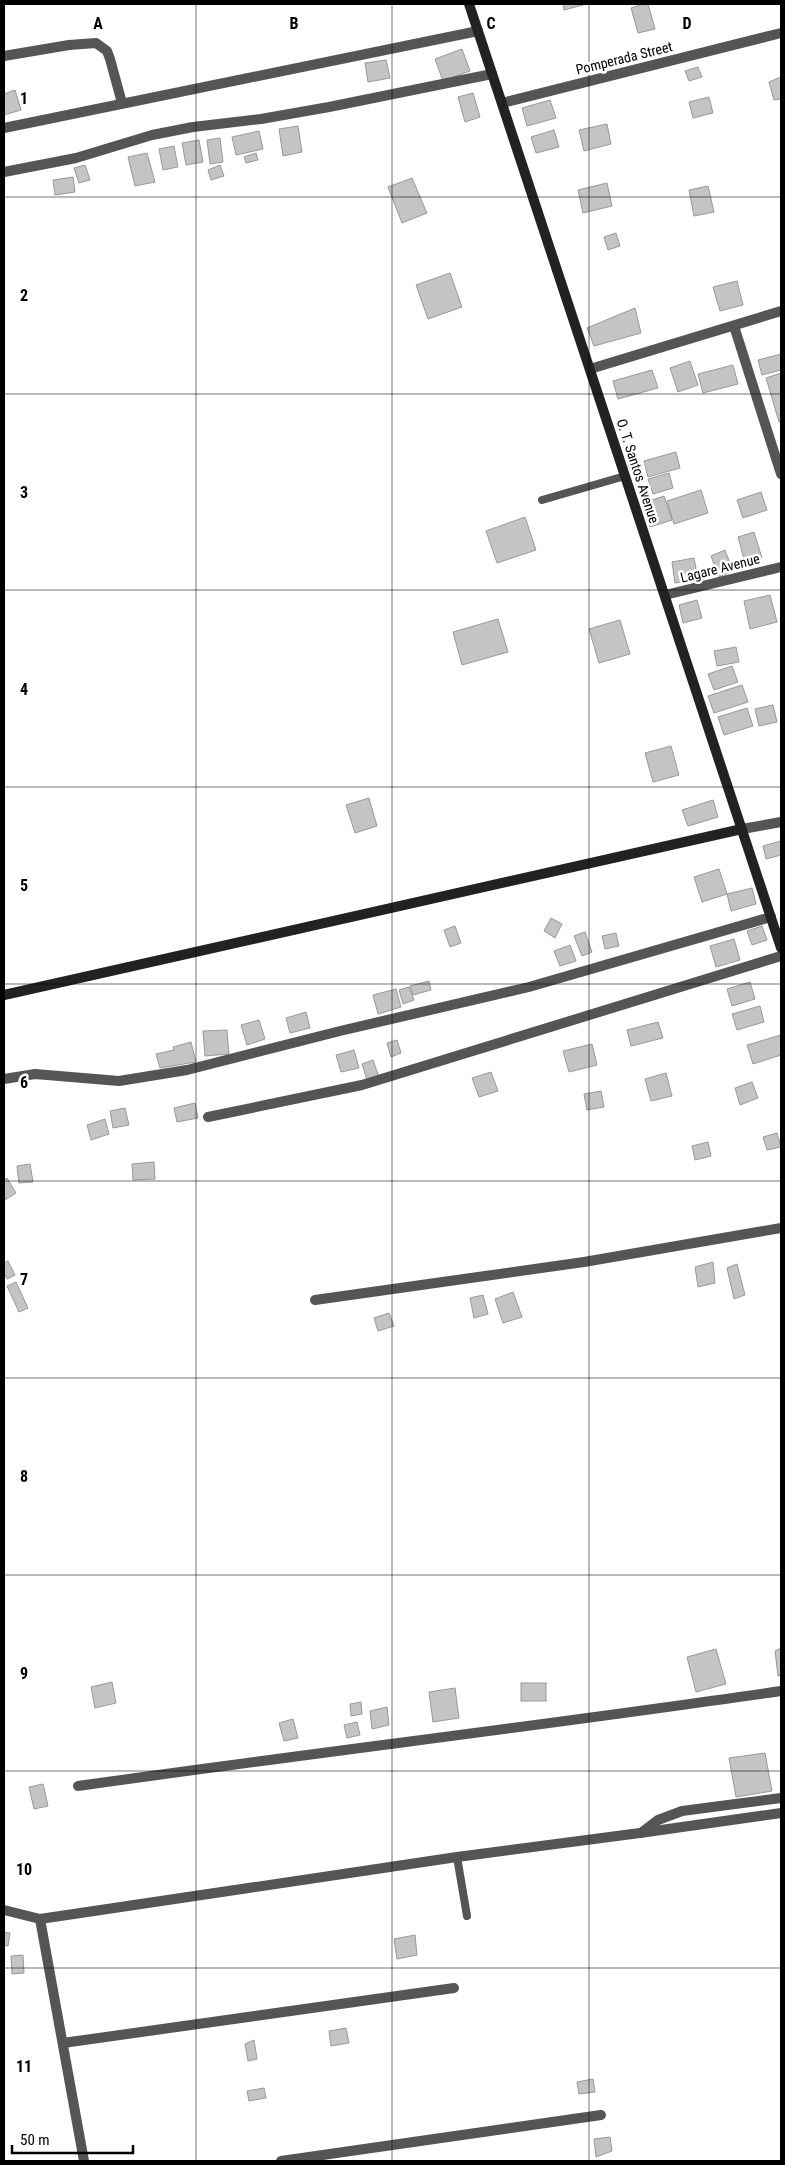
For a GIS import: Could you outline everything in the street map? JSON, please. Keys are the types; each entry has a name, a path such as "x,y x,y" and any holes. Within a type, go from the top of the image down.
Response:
{"street":[{"name":"O. T. Santos Avenue","path":"469,4 781,948"},
{"path":"4,128 478,31"},
{"name":"Pomperada Street","path":"502,103 781,33"},
{"path":"4,56 69,45 96,43 103,47 110,58 122,103"},
{"path":"4,172 76,158 152,135 193,126 261,119 492,74"},
{"path":"590,369 781,311"},
{"path":"734,326 781,474"},
{"name":"Lagare Avenue","path":"665,595 781,567"},
{"path":"4,996 742,829 781,822"},
{"path":"4,1079 35,1074 119,1081 187,1070 340,1031 529,987 771,917"},
{"path":"208,1117 362,1086 781,956"},
{"path":"315,1300 584,1262 781,1228"},
{"path":"78,1786 322,1752 614,1716 781,1691"},
{"path":"640,1833 658,1820 682,1812 781,1798"},
{"path":"4,1910 40,1919 457,1857 781,1813"},
{"path":"40,1919 84,2161"},
{"path":"63,2043 454,1988"},
{"path":"281,2161 601,2115"}],"lane":[{"path":"542,500 625,476"},
{"path":"457,1857 467,1916"}],"building":[{"path":"563,4 582,4 583,5 564,10"},
{"path":"648,4 655,29 638,33 631,8"},
{"path":"462,49 470,71 443,81 435,59"},
{"path":"386,60 390,78 368,82 365,63"},
{"path":"698,67 702,77 689,81 685,71"},
{"path":"781,77 781,99 774,100 769,82"},
{"path":"15,90 21,110 4,115 4,94"},
{"path":"473,93 480,117 465,122 458,97"},
{"path":"709,97 713,113 693,118 689,102"},
{"path":"550,100 556,118 527,126 522,108"},
{"path":"607,124 611,144 584,151 579,130"},
{"path":"298,126 302,152 283,156 279,129"},
{"path":"554,130 559,147 536,153 531,137"},
{"path":"259,131 263,149 236,155 232,137"},
{"path":"220,138 223,162 210,164 207,140"},
{"path":"199,140 203,162 186,165 182,143"},
{"path":"174,146 178,167 163,170 159,149"},
{"path":"147,153 155,182 135,186 128,157"},
{"path":"256,153 258,160 246,163 244,157"},
{"path":"85,165 90,180 79,183 74,168"},
{"path":"220,165 224,176 211,180 208,170"},
{"path":"73,177 75,192 55,195 53,180"},
{"path":"412,178 427,213 402,223 388,187"},
{"path":"607,183 612,206 583,213 578,190"},
{"path":"708,186 714,212 694,216 689,190"},
{"path":"616,233 620,246 608,250 604,237"},
{"path":"450,273 462,307 428,319 416,285"},
{"path":"737,281 743,305 720,311 713,287"},
{"path":"635,308 641,333 594,346 587,328"},
{"path":"781,354 781,370 762,375 758,360"},
{"path":"690,361 698,385 678,392 670,368"},
{"path":"733,365 738,384 703,393 698,374"},
{"path":"652,370 658,388 618,399 613,381"},
{"path":"781,373 781,422 779,422 766,378"},
{"path":"676,452 680,468 648,477 644,461"},
{"path":"639,459 644,479 636,481 628,465"},
{"path":"669,473 673,488 653,494 648,479"},
{"path":"701,490 708,513 674,524 667,501"},
{"path":"761,492 767,510 743,518 737,500"},
{"path":"664,496 672,520 650,527 643,503"},
{"path":"525,517 536,550 497,563 486,531"},
{"path":"754,532 762,558 745,563 738,537"},
{"path":"725,550 733,571 719,577 711,556"},
{"path":"694,558 698,579 675,583 672,562"},
{"path":"770,595 777,622 750,629 744,601"},
{"path":"697,600 702,618 683,623 679,605"},
{"path":"498,619 508,652 462,665 453,632"},
{"path":"620,620 630,654 599,663 589,629"},
{"path":"736,647 739,662 717,666 714,651"},
{"path":"732,666 738,682 714,690 708,674"},
{"path":"742,685 748,702 714,713 708,696"},
{"path":"773,705 777,722 759,726 755,709"},
{"path":"747,708 753,726 724,735 718,717"},
{"path":"671,746 679,775 653,782 645,753"},
{"path":"369,798 377,826 355,833 346,805"},
{"path":"713,800 718,817 688,826 682,810"},
{"path":"781,841 781,855 766,859 763,846"},
{"path":"719,869 727,894 702,902 694,877"},
{"path":"752,888 756,904 731,911 727,894"},
{"path":"551,918 562,924 555,938 544,931"},
{"path":"455,926 461,943 450,947 444,930"},
{"path":"762,926 767,940 752,945 747,931"},
{"path":"585,932 592,952 582,956 574,936"},
{"path":"616,933 619,946 605,949 602,936"},
{"path":"734,939 740,960 716,967 710,946"},
{"path":"570,945 576,961 560,966 554,951"},
{"path":"429,981 431,990 413,995 410,986"},
{"path":"750,982 755,999 732,1006 727,989"},
{"path":"409,987 414,1000 403,1004 399,990"},
{"path":"396,989 401,1007 378,1014 373,995"},
{"path":"760,1006 764,1022 737,1030 732,1014"},
{"path":"306,1012 310,1028 290,1033 286,1018"},
{"path":"259,1020 265,1039 247,1045 241,1025"},
{"path":"658,1022 663,1038 631,1046 627,1030"},
{"path":"227,1030 229,1054 205,1056 203,1031"},
{"path":"781,1035 781,1055 753,1064 747,1045"},
{"path":"397,1040 401,1053 391,1057 387,1043"},
{"path":"191,1042 196,1062 160,1068 156,1054 174,1050 173,1047"},
{"path":"592,1044 597,1065 569,1072 563,1051"},
{"path":"354,1050 359,1068 341,1072 336,1055"},
{"path":"373,1060 379,1077 367,1080 362,1064"},
{"path":"491,1072 498,1091 479,1097 472,1078"},
{"path":"666,1073 672,1096 651,1101 645,1079"},
{"path":"752,1082 758,1098 740,1105 735,1088"},
{"path":"601,1091 604,1107 587,1110 584,1094"},
{"path":"195,1103 198,1118 177,1122 174,1108"},
{"path":"125,1108 129,1125 113,1128 110,1111"},
{"path":"105,1119 109,1134 91,1140 87,1125"},
{"path":"777,1133 781,1147 767,1150 763,1137"},
{"path":"708,1142 711,1156 695,1160 692,1146"},
{"path":"154,1162 155,1179 133,1180 132,1164"},
{"path":"30,1164 33,1182 19,1183 17,1166"},
{"path":"7,1178 16,1193 5,1200 4,1180"},
{"path":"8,1261 15,1275 7,1279 4,1272 4,1263"},
{"path":"713,1262 715,1283 698,1287 695,1267"},
{"path":"737,1264 745,1295 734,1299 727,1268"},
{"path":"16,1282 28,1308 19,1312 7,1286"},
{"path":"513,1292 522,1317 503,1323 495,1299"},
{"path":"483,1295 488,1314 474,1318 470,1298"},
{"path":"389,1313 394,1326 378,1331 374,1318"},
{"path":"781,1648 781,1675 778,1676 775,1651"},
{"path":"716,1649 726,1684 696,1692 687,1657"},
{"path":"112,1682 116,1703 95,1708 91,1687"},
{"path":"521,1683 546,1683 546,1701 521,1701"},
{"path":"455,1688 459,1718 433,1722 429,1692"},
{"path":"361,1702 362,1714 351,1716 350,1704"},
{"path":"387,1707 389,1725 372,1729 370,1711"},
{"path":"293,1719 298,1738 284,1741 279,1723"},
{"path":"357,1722 360,1735 347,1738 344,1725"},
{"path":"765,1753 772,1791 736,1797 729,1758"},
{"path":"43,1784 48,1806 34,1809 29,1787"},
{"path":"4,1932 10,1933 8,1946 4,1945"},
{"path":"415,1935 417,1955 397,1959 394,1939"},
{"path":"23,1955 24,1973 12,1974 11,1956"},
{"path":"346,2028 349,2043 331,2046 329,2031"},
{"path":"254,2040 257,2059 248,2061 245,2044"},
{"path":"593,2079 595,2092 579,2094 577,2082"},
{"path":"264,2088 266,2098 249,2101 247,2091"},
{"path":"610,2137 612,2151 596,2157 594,2139"}]}
